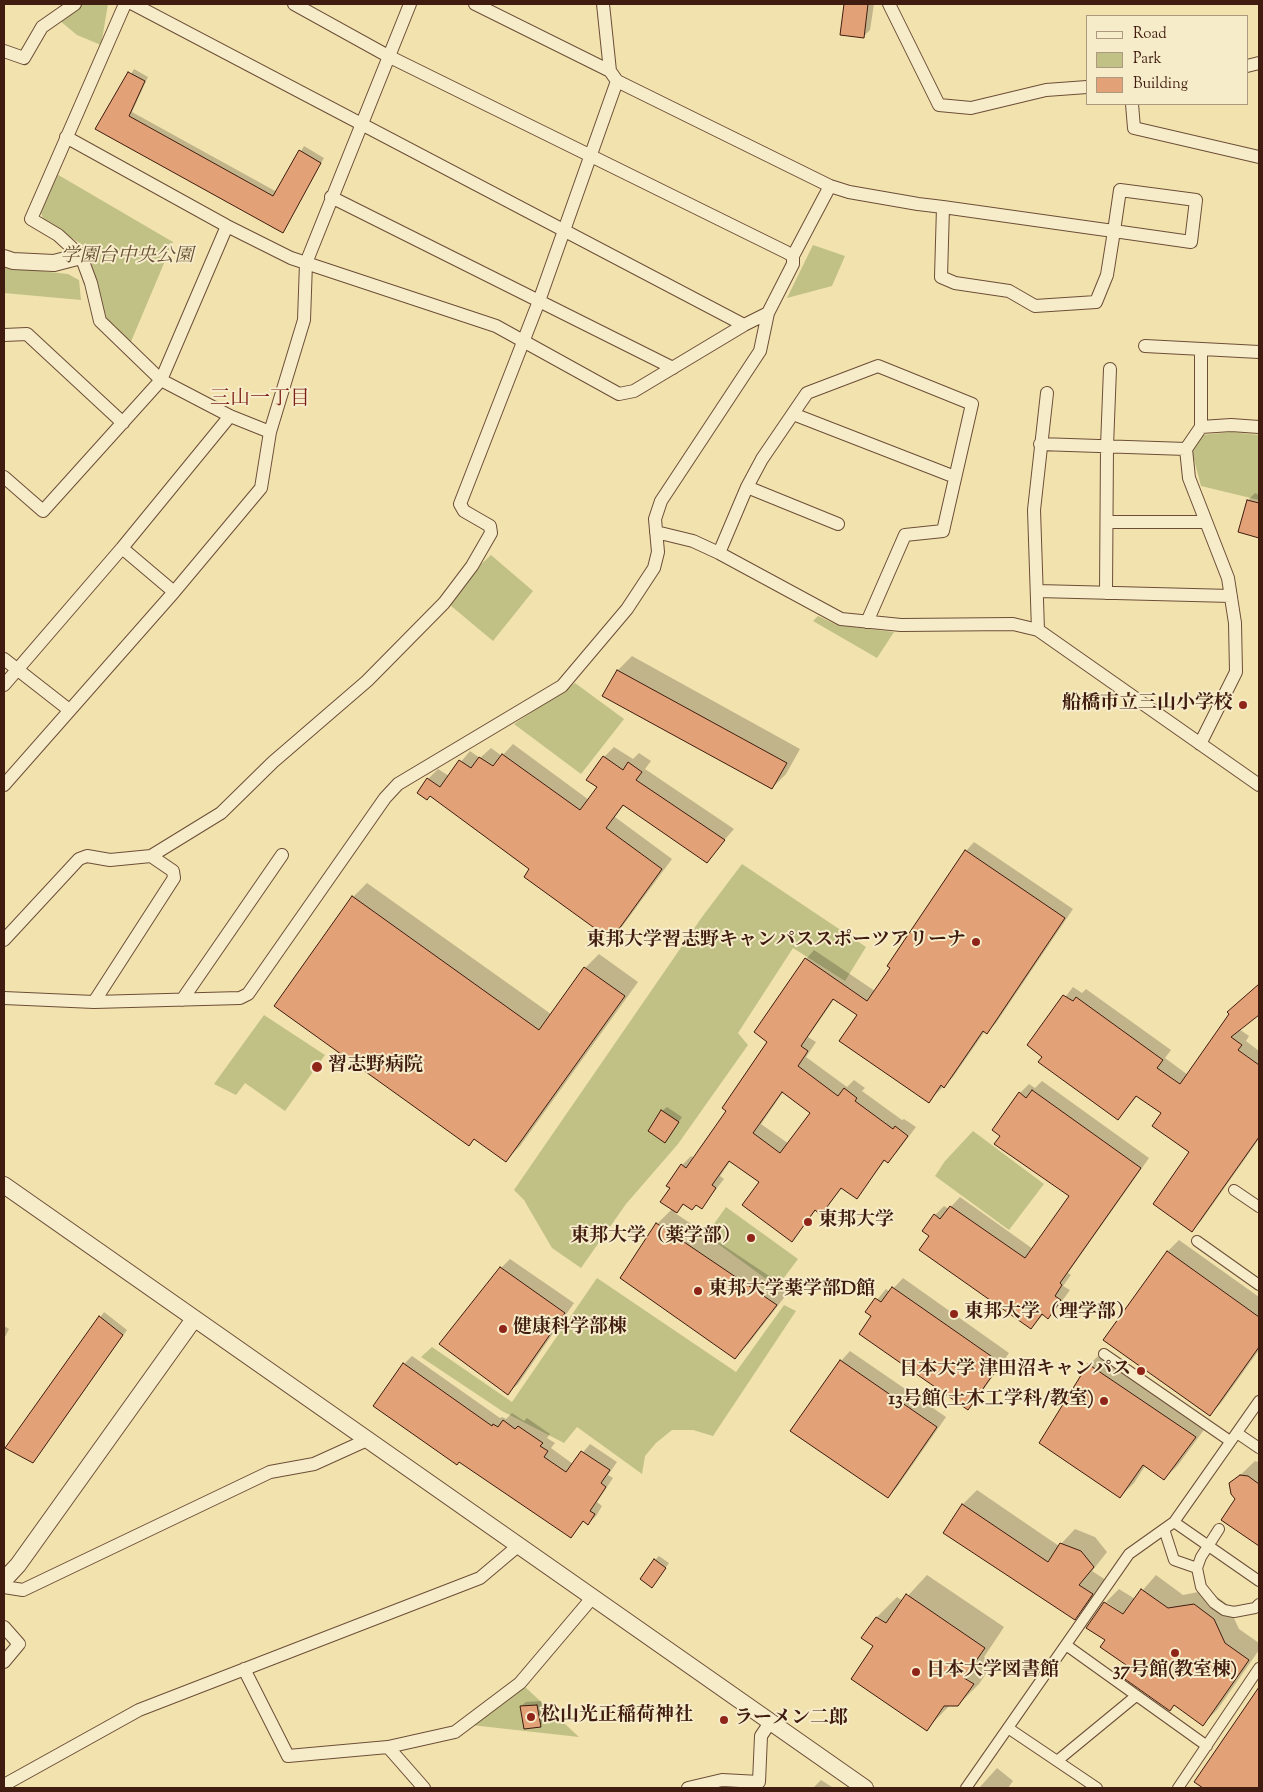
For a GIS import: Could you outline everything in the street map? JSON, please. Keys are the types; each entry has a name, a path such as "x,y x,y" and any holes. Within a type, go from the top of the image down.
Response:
{"street":[{"path":"4,50 24,58 42,27 75,4"},
{"path":"124,4 31,218 58,234 81,256 91,283 100,321 161,380 230,416 270,432"},
{"path":"133,4 744,325"},
{"path":"294,4 388,56 793,256"},
{"path":"4,785 68,709 174,592 261,488 270,432 304,320 306,263 410,4"},
{"path":"475,4 830,186 883,199 943,207 1114,231 1191,242 1196,200 1120,190 1114,231 1107,275 1096,302 1035,306 1009,291 955,283 941,277 943,207"},
{"path":"4,940 79,859 88,856 110,860 151,856 220,813 273,762 367,680 444,603 472,566 491,533 490,526 464,511 460,504 539,301 590,156 613,76 604,4"},
{"path":"889,4 939,105 971,108 1046,90 1086,87"},
{"path":"1132,105 1134,128 1259,157"},
{"path":"66,137 227,226 306,263 496,326 619,394 634,391 744,325 768,313"},
{"path":"4,998 94,1002 240,998 248,994 380,805 398,784 562,686 627,609 654,568 658,552 655,519 660,501 760,351 768,313 793,264 793,256 830,186"},
{"path":"332,197 673,368"},
{"path":"4,477 43,511 123,423 161,380 227,226"},
{"path":"4,258 13,261 54,263 81,256"},
{"path":"4,335 27,334 123,423"},
{"path":"1145,346 1259,352"},
{"path":"1200,744 1236,672 1235,623 1231,596 1222,559 1190,478 1186,449 1201,428 1202,350"},
{"path":"719,554 747,487 762,459 806,393 878,366 972,404 943,531 905,535 867,622"},
{"path":"1106,593 1108,522 1107,446 1110,369"},
{"path":"1038,630 1034,510 1047,393"},
{"path":"793,414 955,477"},
{"path":"4,685 122,548 230,416"},
{"path":"1201,428 1231,425 1259,427"},
{"path":"1040,444 1186,449"},
{"path":"747,487 838,524"},
{"path":"1108,522 1206,522"},
{"path":"656,532 693,541 841,619 901,625 1013,624 1038,630 1259,785"},
{"path":"122,548 174,592"},
{"path":"1038,591 1231,596"},
{"path":"4,659 68,709"},
{"path":"182,1000 282,855"},
{"path":"94,1002 174,878 173,871 151,856"},
{"path":"4,1185 865,1788"},
{"path":"1234,1190 1259,1208"},
{"path":"1197,1241 1259,1285"},
{"path":"4,1580 18,1565 194,1319"},
{"path":"1104,1354 1230,1441"},
{"path":"966,1788 1130,1554 1174,1522 1259,1401"},
{"path":"1237,1433 1259,1448"},
{"path":"4,1587 23,1590 270,1472 314,1464 367,1440"},
{"path":"1174,1522 1259,1581"},
{"path":"1164,1529 1174,1560 1197,1568"},
{"path":"1219,1529 1201,1557 1197,1568 1201,1588 1214,1603 1224,1610 1245,1611 1259,1604"},
{"path":"4,1786 139,1710 480,1578 518,1546"},
{"path":"244,1668 288,1756 388,1747 455,1732 520,1682 592,1598"},
{"path":"4,1627 19,1644 4,1662"},
{"path":"1066,1646 1208,1746"},
{"path":"1178,1788 1259,1668"},
{"path":"1057,1761 1136,1696"},
{"path":"688,1788 722,1780 759,1785 761,1736 771,1721"},
{"path":"1008,1728 1097,1788"},
{"path":"388,1747 424,1788"}],"green space":[{"path":"82,4 108,4 101,45 77,35 59,20"},
{"name":"学園台中央公園","path":"55,173 173,242 130,344 107,321 87,248 43,219 40,209"},
{"path":"813,245 845,256 832,286 787,298"},
{"path":"4,265 13,268 68,274 79,280 81,300 4,293"},
{"path":"1232,432 1259,435 1259,500 1201,486 1192,452 1201,435"},
{"path":"491,555 533,591 493,641 450,605 477,568"},
{"path":"818,616 837,625 894,632 877,658 813,621"},
{"path":"575,683 624,719 581,774 514,724"},
{"path":"742,864 866,947 845,981 793,948 738,1033 748,1045 678,1144 626,1204 581,1268 552,1248 524,1200 514,1190 702,917"},
{"path":"264,1015 325,1055 285,1111 245,1083 236,1095 214,1084"},
{"path":"973,1131 1044,1184 1009,1230 935,1176 945,1161"},
{"path":"726,1207 798,1259 777,1287 706,1235"},
{"path":"597,1278 736,1372 784,1305 796,1311 713,1436 693,1430 672,1430 656,1443 645,1456 642,1474 577,1427 564,1443 502,1411 421,1357 432,1347 512,1402"},
{"path":"524,1686 579,1737 471,1725"}],"building":[{"path":"844,4 868,4 864,38 840,35"},
{"path":"128,72 145,81 129,116 273,196 299,150 321,163 283,233 95,129"},
{"path":"1247,500 1259,503 1259,538 1238,532"},
{"path":"617,670 787,763 772,789 602,696"},
{"path":"502,754 580,810 597,787 586,780 603,756 623,770 628,762 642,772 636,780 725,840 707,863 623,805 606,828 662,869 611,940 524,877 529,869 430,796 427,800 417,793 427,778 440,787 459,760 471,768 479,757 493,766"},
{"path":"965,850 1065,918 987,1034 983,1031 944,1088 941,1085 929,1103 839,1041 857,1015 833,999 801,1046 808,1051 798,1066 838,1096 844,1088 857,1098 855,1101 893,1129 895,1126 908,1136 888,1163 884,1160 857,1199 841,1188 821,1215 815,1210 792,1242 742,1205 759,1182 729,1161 712,1185 716,1188 702,1209 696,1205 692,1210 683,1204 677,1213 660,1202 670,1188 666,1186 681,1164 686,1168 726,1111 722,1108 767,1042 754,1032 805,958 867,1001 890,968 887,966","holes":["782,1092 810,1113 780,1153 753,1133"]},
{"path":"352,896 539,1030 584,967 625,996 506,1162 474,1139 469,1146 274,1006"},
{"path":"1259,984 1259,1015 1231,1037 1242,1045 1238,1050 1259,1065 1259,1137 1192,1232 1153,1204 1189,1152 1152,1126 1161,1113 1136,1096 1118,1120 1038,1062 1042,1057 1027,1045 1063,995 1073,1001 1076,997 1163,1060 1157,1068 1180,1084 1229,1014 1227,1012"},
{"path":"1032,1090 1141,1168 1060,1283 1062,1285 1055,1296 1061,1300 1048,1319 1042,1314 1031,1329 919,1250 929,1236 922,1231 934,1214 940,1219 950,1206 1025,1258 1069,1196 994,1144 1000,1136 992,1130 1019,1092 1026,1098"},
{"path":"661,1110 679,1122 665,1143 648,1131"},
{"name":"東邦大学薬学部D館","path":"656,1223 777,1305 735,1359 620,1278"},
{"path":"1167,1251 1259,1317 1259,1347 1210,1416 1103,1340"},
{"name":"健康科学部棟","path":"500,1267 565,1313 508,1395 439,1344"},
{"name":"東邦大学（理学部）","path":"892,1287 1001,1363 968,1410 859,1334 871,1316 865,1312 875,1298 881,1302"},
{"path":"99,1316 123,1335 33,1463 5,1448"},
{"path":"840,1360 937,1427 888,1498 790,1431"},
{"path":"403,1363 492,1426 493,1424 498,1427 503,1420 515,1429 518,1426 543,1443 540,1446 548,1451 544,1457 566,1472 581,1451 610,1470 601,1483 606,1487 590,1511 595,1514 588,1525 583,1521 571,1538 459,1462 457,1465 373,1406"},
{"name":"13号館(土木工学科/教室)","path":"1088,1364 1196,1437 1164,1480 1143,1465 1120,1498 1039,1443"},
{"path":"1240,1475 1248,1476 1259,1484 1259,1546 1221,1520 1235,1499 1231,1494 1229,1483"},
{"path":"962,1504 1048,1562 1060,1543 1081,1551 1094,1567 1079,1585 1093,1594 1075,1620 943,1533"},
{"path":"654,1559 666,1568 652,1588 640,1579"},
{"name":"37号館(教室棟)","path":"1141,1589 1168,1608 1194,1604 1214,1619 1225,1643 1249,1660 1203,1726 1174,1705 1170,1711 1122,1677 1129,1667 1100,1647 1105,1640 1086,1628 1104,1602 1123,1614"},
{"path":"906,1594 985,1648 964,1678 974,1684 958,1706 944,1706 927,1731 851,1679 873,1646 861,1638 876,1617 886,1623"},
{"path":"1259,1687 1259,1788 1203,1788 1194,1782"},
{"path":"537,1705 541,1727 524,1729 520,1706"}],"place":[{"name":"船橋市立三山小学校","path":"1243,705"},
{"name":"東邦大学習志野キャンパススポーツアリーナ","path":"976,942"},
{"name":"習志野病院","path":"317,1067"},
{"name":"東邦大学","path":"808,1222"},
{"name":"東邦大学（薬学部）","path":"751,1238"},
{"name":"東邦大学薬学部D館","path":"698,1291"},
{"name":"東邦大学（理学部）","path":"954,1314"},
{"name":"健康科学部棟","path":"503,1329"},
{"name":"日本大学 津田沼キャンパス","path":"1141,1371"},
{"name":"13号館(土木工学科/教室)","path":"1104,1401"},
{"name":"37号館(教室棟)","path":"1175,1653"},
{"name":"日本大学図書館","path":"916,1672"},
{"name":"松山光正稲荷神社","path":"531,1717"},
{"name":"ラーメン二郎","path":"724,1720"}],"district":[{"name":"三山一丁目","path":"260,401"}]}
